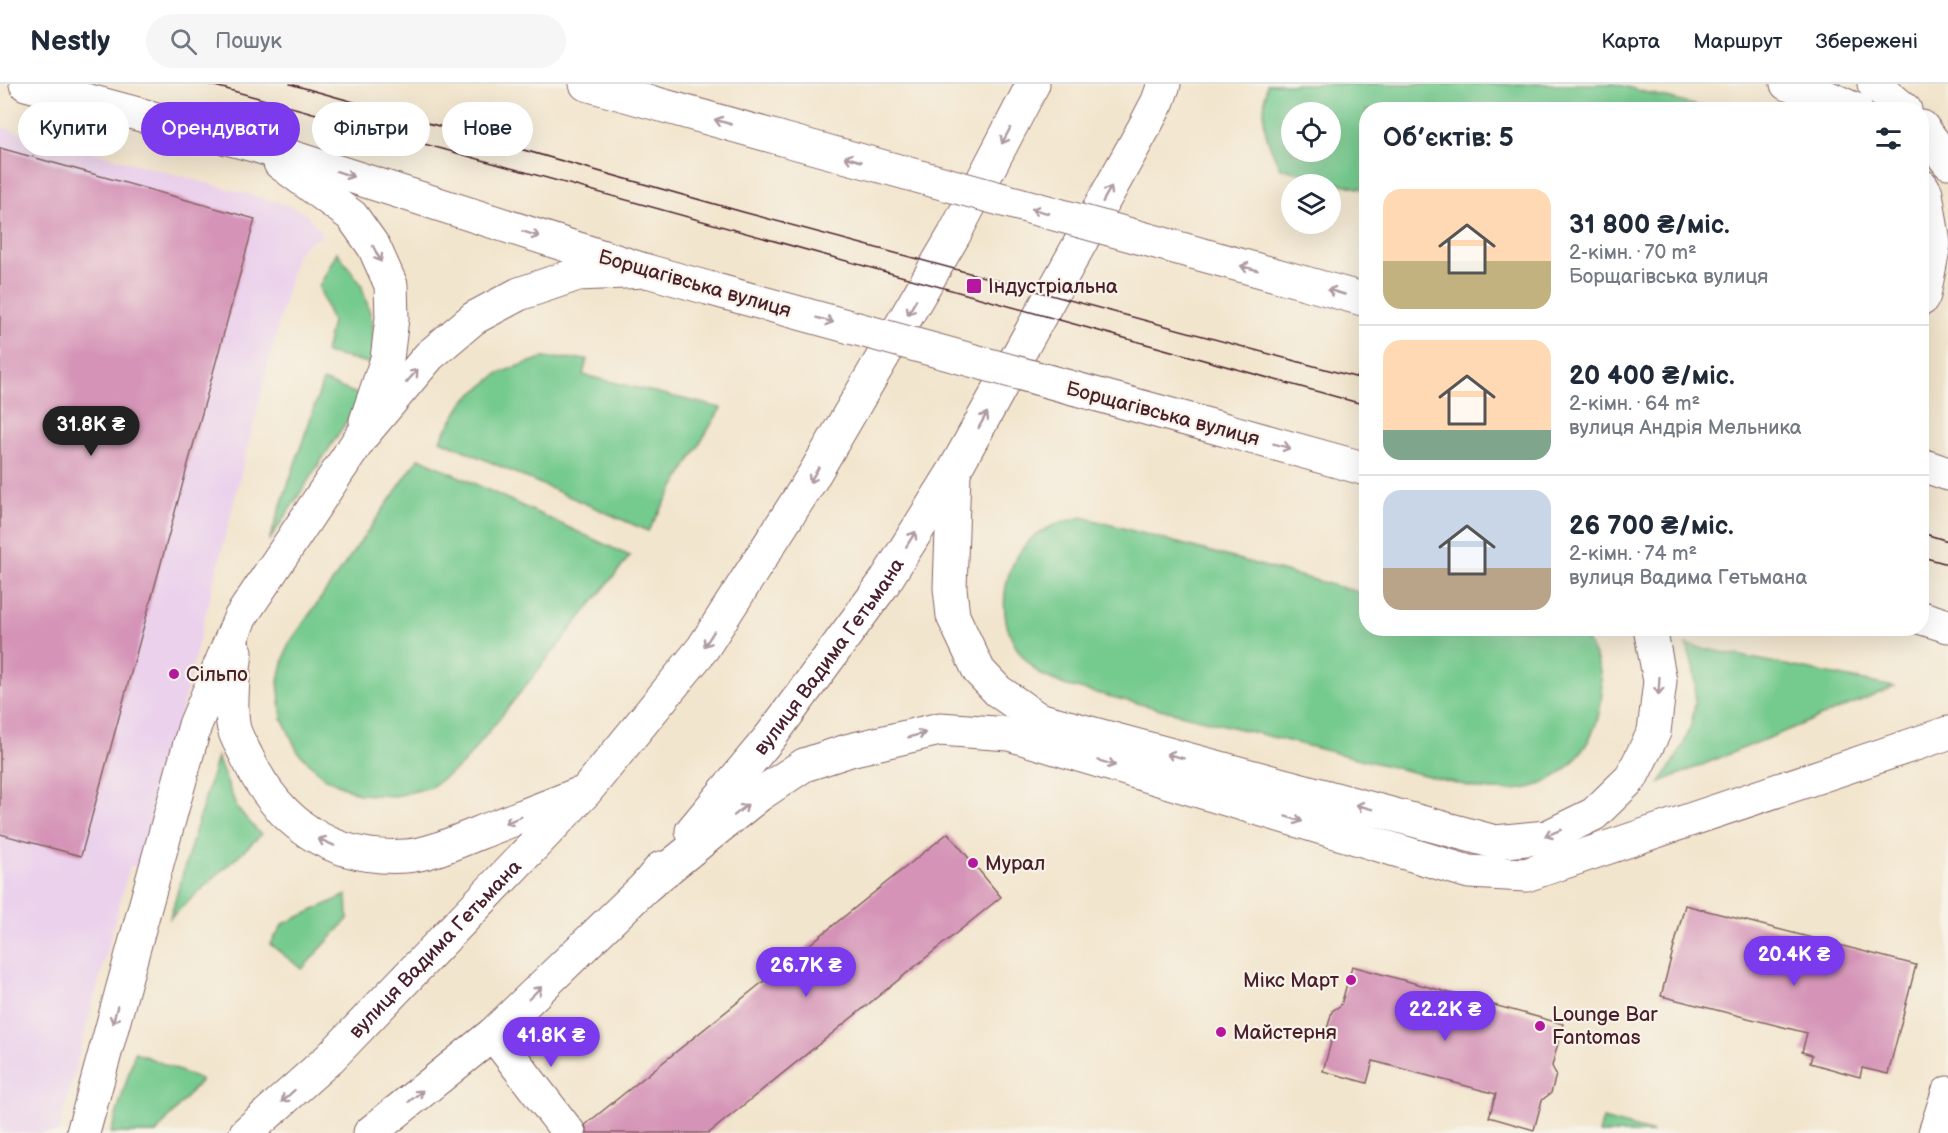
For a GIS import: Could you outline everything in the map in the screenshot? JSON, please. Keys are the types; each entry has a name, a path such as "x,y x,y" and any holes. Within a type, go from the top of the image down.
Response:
{"main road":[{"name":"Борщагівська вулиця","path":"26,84 141,115"},
{"path":"586,84 1359,298"},
{"name":"вулиця Вадима Гетьмана","path":"246,1133 330,1058 586,791 703,648 813,478 954,235 1033,84"},
{"path":"1787,84 1816,92 1838,102"},
{"path":"1874,84 1895,102"},
{"name":"вулиця Вадима Гетьмана","path":"370,1133 493,1034 646,886 771,736 884,583 954,471 1165,90"},
{"path":"1929,136 1948,162"},
{"path":"271,156 352,216 374,247 391,285 392,318 387,359 360,436"},
{"name":"Борщагівська вулиця","path":"288,156 647,271 1359,467"},
{"path":"1929,212 1934,244 1929,270"},
{"path":"83,1133 195,725 240,618 360,436 429,356 474,318 519,294 578,274 647,271"},
{"path":"1929,467 1948,474"},
{"path":"954,471 950,588 953,616 979,671 998,691 1038,719 1495,842 1547,837 1594,814 1631,778 1653,732 1660,681 1652,636"},
{"path":"240,618 232,677 233,726 258,780 290,818 317,838 350,853 407,856 450,845 586,791"},
{"path":"1929,620 1948,626"},
{"path":"646,886 759,795 804,765 850,750 940,729 1009,734 1469,872 1526,875 1948,733"},
{"path":"493,1034 569,1133"},
{"path":"1935,1133 1948,1094"}],"shaded area":[{"path":"0,127 18,132 18,156 107,156 302,211 320,230 321,238 310,241 296,255 142,868 130,865 58,1133 0,1133"}],"green space":[{"path":"1267,84 1615,84 1682,102 1359,102 1359,188 1341,184 1341,174 1303,174 1280,168 1265,127"},
{"path":"337,252 361,284 373,323 373,364 325,353 332,322 319,287"},
{"path":"542,358 587,359 583,375 721,408 648,531 440,440 464,401 499,373"},
{"path":"323,381 363,396 269,541"},
{"path":"419,458 630,556 462,765 431,787 396,796 359,794 325,778 298,752 282,718 278,682 288,645"},
{"path":"1082,517 1359,592 1359,636 1582,636 1591,647 1599,668 1602,689 1600,711 1593,732 1582,751 1567,768 1548,781 1523,789 1480,789 1064,685 1037,672 1016,647 1009,632 1004,601 1006,585 1018,555 1034,537 1060,523"},
{"path":"1687,645 1894,687 1660,782 1682,747 1694,710 1695,677"},
{"path":"217,757 237,808 261,835 170,918"},
{"path":"347,895 348,919 302,969 270,944 283,924"},
{"path":"135,1052 201,1080 156,1133 111,1133"},
{"path":"1603,1119 1653,1133 1599,1133"}],"building":[{"path":"0,148 18,153 18,156 29,156 255,219 81,856 0,834"},
{"path":"948,833 1001,897 709,1133 587,1133 585,1125"},
{"path":"1685,905 1916,965 1888,1074 1862,1068 1860,1077 1810,1063 1812,1055 1802,1052 1807,1033 1661,996"},
{"path":"1352,966 1563,1024 1552,1066 1556,1075 1551,1093 1542,1100 1534,1130 1489,1117 1496,1094 1373,1061 1367,1083 1323,1071 1331,1042 1326,1033 1332,1011 1341,1005"}],"tram line":[{"path":"208,84 1359,403"},
{"path":"290,84 743,212 1359,378"},
{"path":"1929,535 1948,541"},
{"path":"1929,559 1948,564"}],"place":[{"name":"Індустріальна","path":"974,286"},
{"name":"Сільпо","path":"174,674"},
{"name":"Мурал","path":"973,863"},
{"name":"Мікс Март","path":"1351,980"},
{"name":"Lounge Bar Fantomas","path":"1540,1026"},
{"name":"Майстерня","path":"1221,1032"}]}
